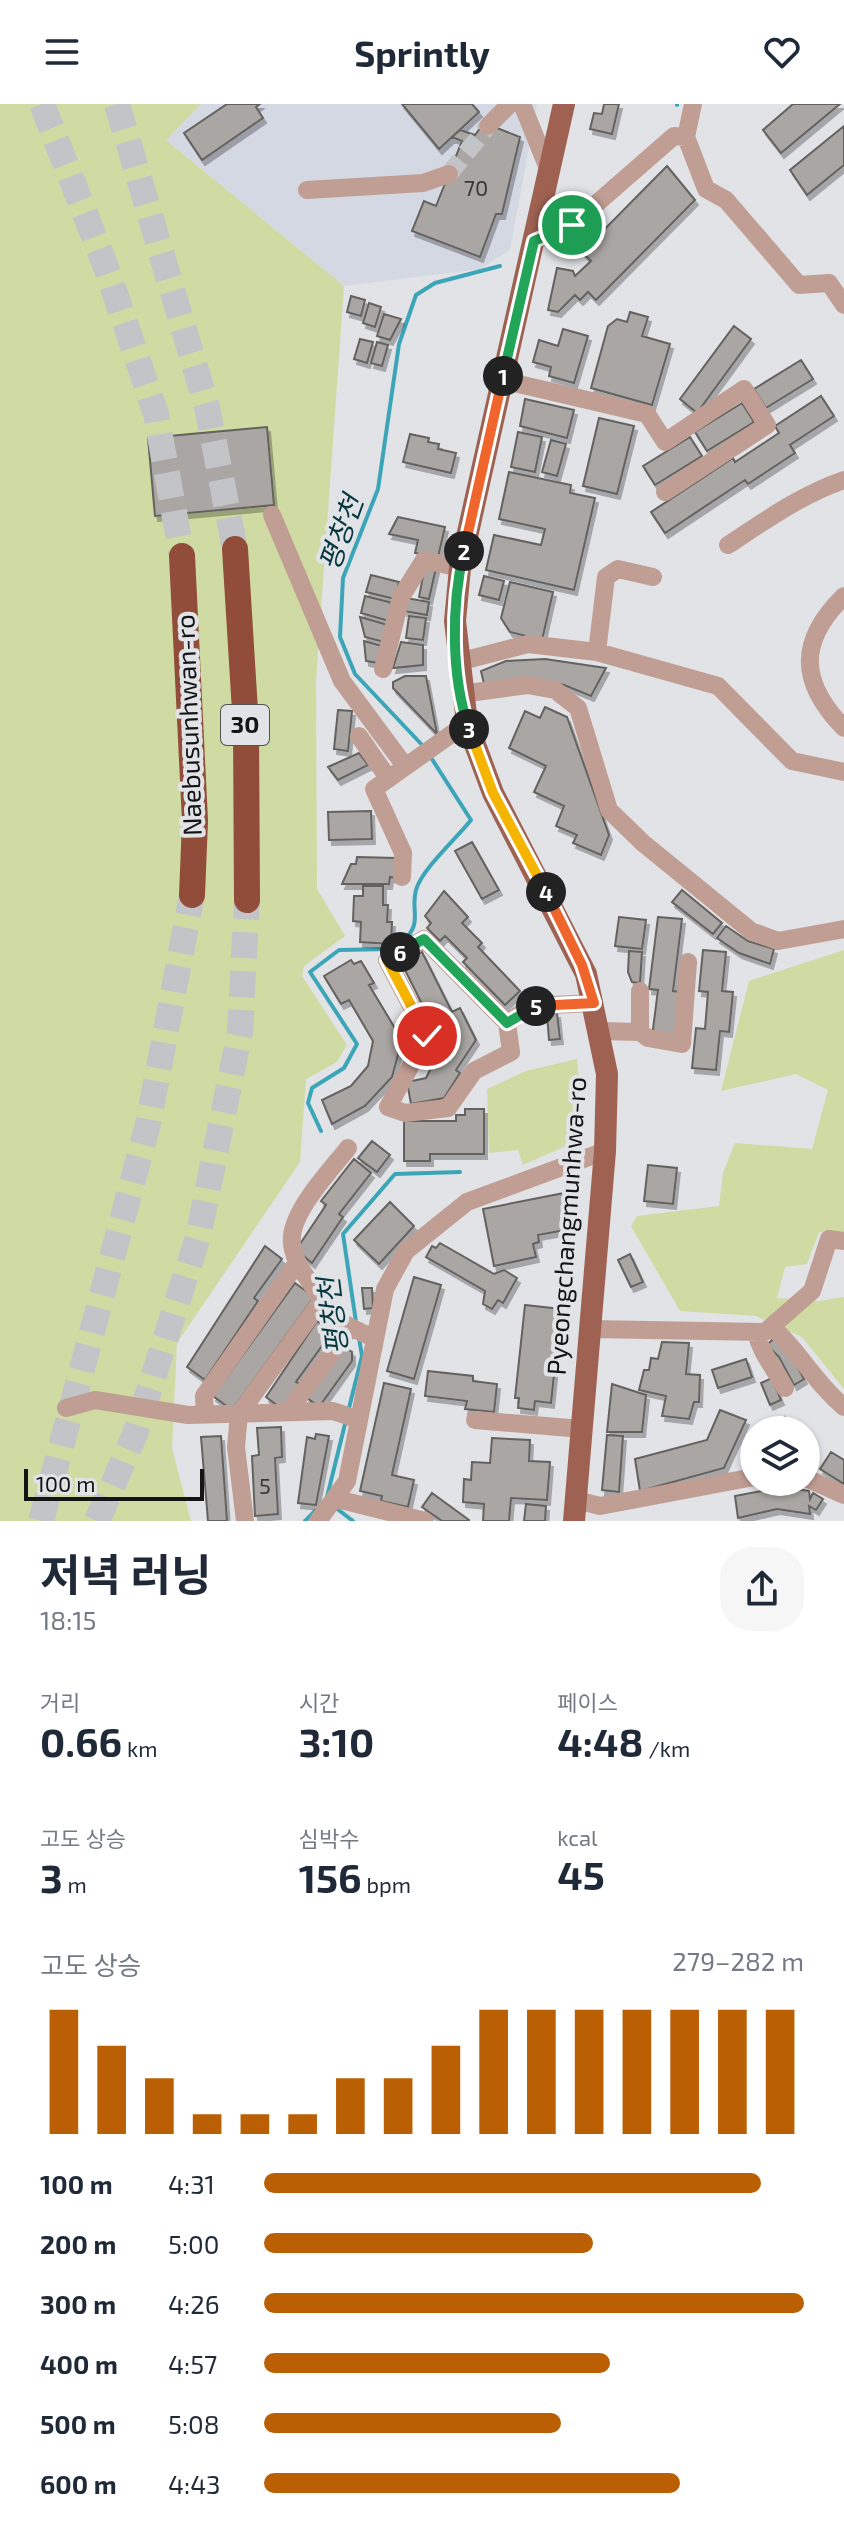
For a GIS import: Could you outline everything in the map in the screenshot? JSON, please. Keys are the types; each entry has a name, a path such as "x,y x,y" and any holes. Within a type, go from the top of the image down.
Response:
{"highway":[{"name":"Naebusunhwan-ro","path":"235,549 246,727 247,900"},
{"name":"Naebusunhwan-ro","path":"182,556 195,821 192,895"}],"main road":[{"name":"Pyeongchangmunhwa-ro","path":"564,104 460,568 455,621 461,694 467,723 493,793 568,935 594,1003 607,1074 605,1151 575,1510"}],"street":[{"path":"488,126 510,104"},
{"path":"522,104 549,171"},
{"path":"693,104 686,137 706,189 726,200 799,285 829,283 844,305"},
{"path":"534,241 572,225 674,136 686,137"},
{"path":"307,190 423,183 449,174"},
{"path":"502,380 647,414 665,442 744,389 767,425 665,492"},
{"path":"728,545 787,506 844,480"},
{"path":"272,515 342,681 405,766"},
{"path":"383,669 401,597 424,560 460,568"},
{"path":"597,652 606,577 618,569 653,577"},
{"path":"844,596 822,618 811,645 809,665 814,687 827,710 844,728"},
{"path":"458,662 528,644 597,652 718,686 792,761 844,772"},
{"path":"461,694 527,685 555,690 578,708 609,810 643,843 751,931 778,941 844,929"},
{"path":"402,877 403,853 374,789 467,723"},
{"path":"359,736 388,778"},
{"path":"424,939 507,1023 511,1052 474,1071 448,1108 405,1113 388,1107 427,1036 387,960 424,939"},
{"path":"600,1031 640,1032 648,1038 682,1044 688,962"},
{"path":"640,991 640,1032"},
{"path":"507,1023 531,1006 594,1003"},
{"path":"348,1148 314,1191 298,1218 291,1242 297,1263 339,1323 374,1338"},
{"path":"318,1521 337,1499 347,1481 385,1289 406,1251 467,1202 605,1151"},
{"path":"785,1388 771,1360 761,1353 764,1329 812,1291 829,1239 844,1241"},
{"path":"205,1415 204,1396 297,1263"},
{"path":"245,1521 236,1447 239,1414 322,1300"},
{"path":"288,1412 350,1328"},
{"path":"590,1329 764,1329 794,1346 818,1385 844,1407"},
{"path":"66,1408 95,1400 205,1415 333,1411 357,1419"},
{"path":"475,1420 581,1429"},
{"path":"575,1510 740,1480"},
{"path":"820,1484 844,1495"},
{"path":"337,1499 425,1521"}],"shaded area":[{"path":"201,104 537,104 510,250 480,269 344,286 165,139"}],"green space":[{"path":"0,104 201,104 166,140 344,286 316,681 317,889 345,936 304,966 302,976 347,1045 337,1062 306,1079 300,1162 177,1343 172,1448 191,1521 0,1521"},
{"path":"844,950 844,1236 819,1232 807,1264 785,1267 777,1298 819,1301 844,1297 844,1389 802,1337 756,1316 680,1311 631,1226 637,1216 719,1206 723,1173 735,1143 812,1149 828,1090 796,1074 721,1091 749,981"},
{"path":"577,1059 584,1138 523,1165 518,1150 489,1153 487,1089 526,1071"}],"building":[{"path":"227,104 260,104 256,107 263,118 202,160 184,133"},
{"path":"402,104 472,104 479,112 439,149"},
{"path":"604,104 619,104 612,134 590,129 594,113 602,114"},
{"path":"793,104 840,104 781,153 763,130"},
{"path":"484,123 520,137 502,214 496,214 480,257 412,231 424,201 436,206 462,141 452,137 460,130 475,135"},
{"path":"844,126 844,165 807,195 790,170"},
{"path":"667,166 695,200 596,300 588,292 580,300 575,295 558,312 548,310 557,268 573,271 575,276 591,261 582,252"},
{"path":"351,296 365,300 361,316 347,312"},
{"path":"369,303 381,307 375,327 363,323"},
{"path":"630,312 648,317 642,336 670,344 652,405 591,388 608,326 617,319 627,322"},
{"path":"384,314 401,319 390,340 377,336"},
{"path":"734,326 751,339 697,413 680,399"},
{"path":"563,329 588,336 574,383 549,376 551,367 533,362 539,340 558,346"},
{"path":"360,339 373,342 367,363 354,359"},
{"path":"377,342 388,345 382,366 371,363"},
{"path":"801,360 813,379 766,408 754,389"},
{"path":"821,396 834,416 790,445 795,453 748,484 745,480 665,533 651,512 733,458 735,462 779,433 775,426"},
{"path":"525,399 574,410 567,438 520,426"},
{"path":"742,403 754,422 707,451 695,432"},
{"path":"599,418 634,426 617,494 583,486"},
{"path":"267,427 274,505 155,516 148,438"},
{"path":"518,432 542,437 535,472 511,467"},
{"path":"410,434 429,438 428,442 439,444 438,449 456,453 451,473 403,462"},
{"path":"690,437 702,456 655,485 643,466"},
{"path":"551,440 566,444 557,476 542,472"},
{"path":"509,472 571,485 570,493 595,498 574,590 486,570 494,535 541,545 545,529 499,519"},
{"path":"398,517 445,527 438,557 415,553 418,540 389,534"},
{"path":"425,566 436,568 429,599 419,597"},
{"path":"371,575 399,582 395,599 366,592"},
{"path":"484,576 504,581 499,600 479,595"},
{"path":"510,582 553,592 542,640 510,632 501,618"},
{"path":"365,596 393,603 389,621 361,613"},
{"path":"406,598 429,602 427,615 404,611"},
{"path":"409,616 426,618 423,640 406,638"},
{"path":"360,617 388,625 384,642 365,637"},
{"path":"364,641 382,646 378,663 366,661"},
{"path":"401,642 423,645 423,665 393,668"},
{"path":"545,659 606,668 591,696 564,685 534,679 484,684 481,671 506,661"},
{"path":"405,676 426,676 437,734 393,688 393,682"},
{"path":"545,707 567,717 609,835 601,855 573,843 577,835 556,826 564,806 534,792 546,766 509,748 525,711 540,718"},
{"path":"338,710 352,711 348,751 334,749"},
{"path":"359,753 368,765 338,780 328,767"},
{"path":"371,811 372,839 329,840 328,812"},
{"path":"472,842 499,890 482,899 455,851"},
{"path":"357,857 396,858 396,878 390,877 389,884 342,884 351,864 356,864"},
{"path":"363,886 383,886 383,905 388,905 387,922 392,922 391,944 360,942 361,922 353,921 354,896 363,896"},
{"path":"682,890 722,923 713,934 672,902"},
{"path":"444,891 468,917 462,923 482,943 478,947 520,991 505,1005 463,962 467,958 445,936 440,941 427,928 431,923 425,916"},
{"path":"619,917 646,920 642,949 615,946"},
{"path":"658,917 682,919 673,991 682,992 677,1039 652,1037 658,990 649,989"},
{"path":"726,926 748,941 774,949 770,964 739,953 717,938"},
{"path":"703,950 726,952 722,991 733,992 729,1032 720,1031 716,1070 692,1068 696,1028 705,1029 708,992 699,991"},
{"path":"629,951 642,952 640,983 632,982 628,972"},
{"path":"422,952 452,1012 460,1008 476,1040 456,1070 460,1073 444,1098 411,1104 407,1082 426,1078 447,1036 439,1020 432,1024 401,962"},
{"path":"351,960 354,964 361,961 374,983 369,985 402,1040 392,1077 365,1106 332,1124 322,1100 351,1086 368,1066 373,1041 349,1000 341,1004 324,976"},
{"path":"557,1013 560,1039 549,1040 547,1014"},
{"path":"465,1109 484,1109 484,1154 430,1154 430,1161 404,1161 404,1121 456,1121 456,1115 465,1115"},
{"path":"372,1141 390,1155 377,1172 358,1158"},
{"path":"354,1159 371,1173 339,1214 343,1217 312,1263 296,1250 326,1205 321,1201"},
{"path":"648,1165 677,1168 673,1204 644,1201"},
{"path":"569,1192 576,1228 538,1235 539,1242 533,1244 536,1257 494,1266 483,1209"},
{"path":"390,1202 414,1226 379,1264 354,1240"},
{"path":"440,1243 494,1274 504,1270 517,1278 503,1303 498,1300 492,1309 483,1304 485,1291 426,1257 432,1246 436,1248"},
{"path":"265,1246 282,1259 254,1298 258,1301 205,1380 187,1367"},
{"path":"630,1254 643,1282 631,1287 618,1260"},
{"path":"414,1277 441,1285 414,1379 387,1371"},
{"path":"295,1283 314,1297 232,1410 213,1396"},
{"path":"362,1288 372,1288 373,1308 364,1309"},
{"path":"525,1305 561,1309 551,1403 535,1401 534,1410 518,1408 519,1398 515,1398"},
{"path":"317,1321 332,1332 296,1382 300,1384 282,1409 266,1397"},
{"path":"775,1337 789,1351 804,1379 794,1385 779,1357 767,1345"},
{"path":"662,1342 689,1343 686,1374 700,1375 699,1402 694,1402 689,1419 662,1416 666,1396 639,1390 644,1370 649,1370 651,1358 658,1359"},
{"path":"342,1345 352,1352 352,1361 319,1407 306,1397"},
{"path":"746,1359 752,1377 718,1388 712,1370"},
{"path":"428,1371 473,1376 473,1381 497,1384 494,1412 465,1409 467,1401 425,1396"},
{"path":"772,1378 781,1400 770,1405 761,1383"},
{"path":"384,1383 411,1389 392,1475 414,1480 408,1507 381,1501 382,1496 360,1491"},
{"path":"612,1384 646,1395 642,1432 607,1432"},
{"path":"720,1410 740,1418 740,1433 724,1468 640,1491 635,1459 707,1440"},
{"path":"281,1427 282,1457 275,1458 278,1514 255,1516 252,1456 259,1455 257,1428"},
{"path":"316,1434 329,1436 316,1505 298,1503 307,1437 315,1439"},
{"path":"607,1435 623,1436 619,1492 602,1490"},
{"path":"221,1436 227,1521 208,1521 201,1437"},
{"path":"492,1438 530,1440 529,1461 550,1462 547,1500 511,1498 509,1521 483,1521 484,1504 463,1502 464,1479 471,1480 472,1462 490,1463"},
{"path":"831,1452 844,1460 844,1484 820,1469"},
{"path":"432,1493 469,1521 442,1521 422,1507"},
{"path":"735,1496 810,1496 810,1499 818,1496 823,1499 816,1510 809,1506 810,1514 777,1509 738,1518"},
{"path":"526,1504 546,1506 545,1521 524,1521"}],"waterway":[{"name":"평창천","path":"425,748 355,674 340,637 343,578 378,489 399,344 416,295 435,283 500,266"},
{"name":"평창천","path":"402,942 415,923 415,897 419,882 471,820 430,756"},
{"name":"평창천","path":"321,1131 308,1103 312,1088 344,1068 357,1044 310,972 339,950 391,949"},
{"name":"평창천","path":"356,1322 343,1234 395,1174 460,1172"},
{"name":"평창천","path":"348,1412 362,1356 359,1338"},
{"name":"평창천","path":"327,1497 346,1420"},
{"name":"평창천","path":"336,1508 353,1521"},
{"path":"305,1521 315,1511"}],"tunnel":[{"path":"42,104 106,267 156,414 182,556"},
{"path":"117,104 207,407 235,549"},
{"path":"449,174 488,126"},
{"path":"41,1521 148,1124 192,895"},
{"path":"97,1521 135,1434 198,1237 240,1032 247,900"}],"route":[{"path":"427,1036 387,960 424,939 507,1023 531,1006 594,1003 586,974 568,935 484,772 467,723 461,694 455,621 460,568 534,241 572,225"}]}
